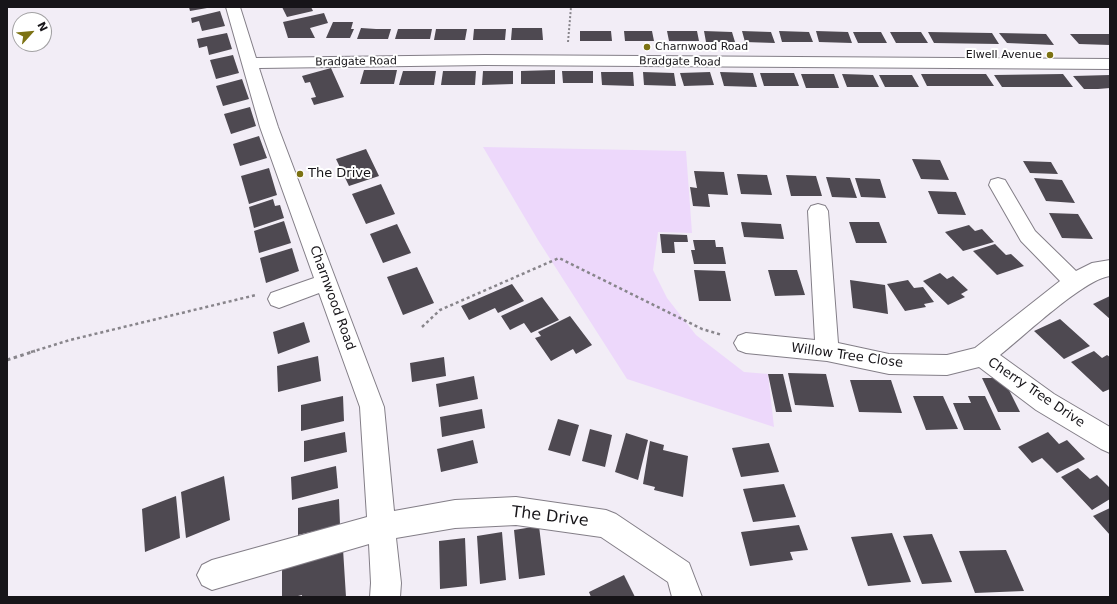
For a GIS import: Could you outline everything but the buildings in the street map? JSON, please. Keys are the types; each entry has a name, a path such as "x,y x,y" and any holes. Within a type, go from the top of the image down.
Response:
{"street":[{"name":"Charnwood Road","path":"233,7 269,127 372,407 386,583 385,597"},
{"name":"Bradgate Road","path":"250,63 485,60 1110,64"},
{"path":"998,185 1028,236 1074,282"},
{"path":"818,211 827,352"},
{"name":"Willow Tree Close","path":"746,343 827,352 889,364 947,365 982,356 1074,282 1099,269 1110,268"},
{"path":"279,299 327,282"},
{"name":"Cherry Tree Drive","path":"982,356 1045,402 1110,441"},
{"name":"The Drive","path":"212,575 381,528 455,514 516,510 606,524 679,573 687,597"}],"path":[{"path":"566,61 571,7"},
{"path":"422,327 440,310 559,258 702,329 746,343"},
{"path":"7,360 70,340 267,292 279,299"}],"shaded area":[{"path":"483,147 686,151 692,233 658,232 653,270 667,298 696,335 744,372 768,374 774,427 627,379 538,240"}],"place":[{"name":"Charnwood Road","path":"647,47"},
{"name":"Elwell Avenue","path":"1050,55"},
{"name":"The Drive","path":"300,174"}]}
